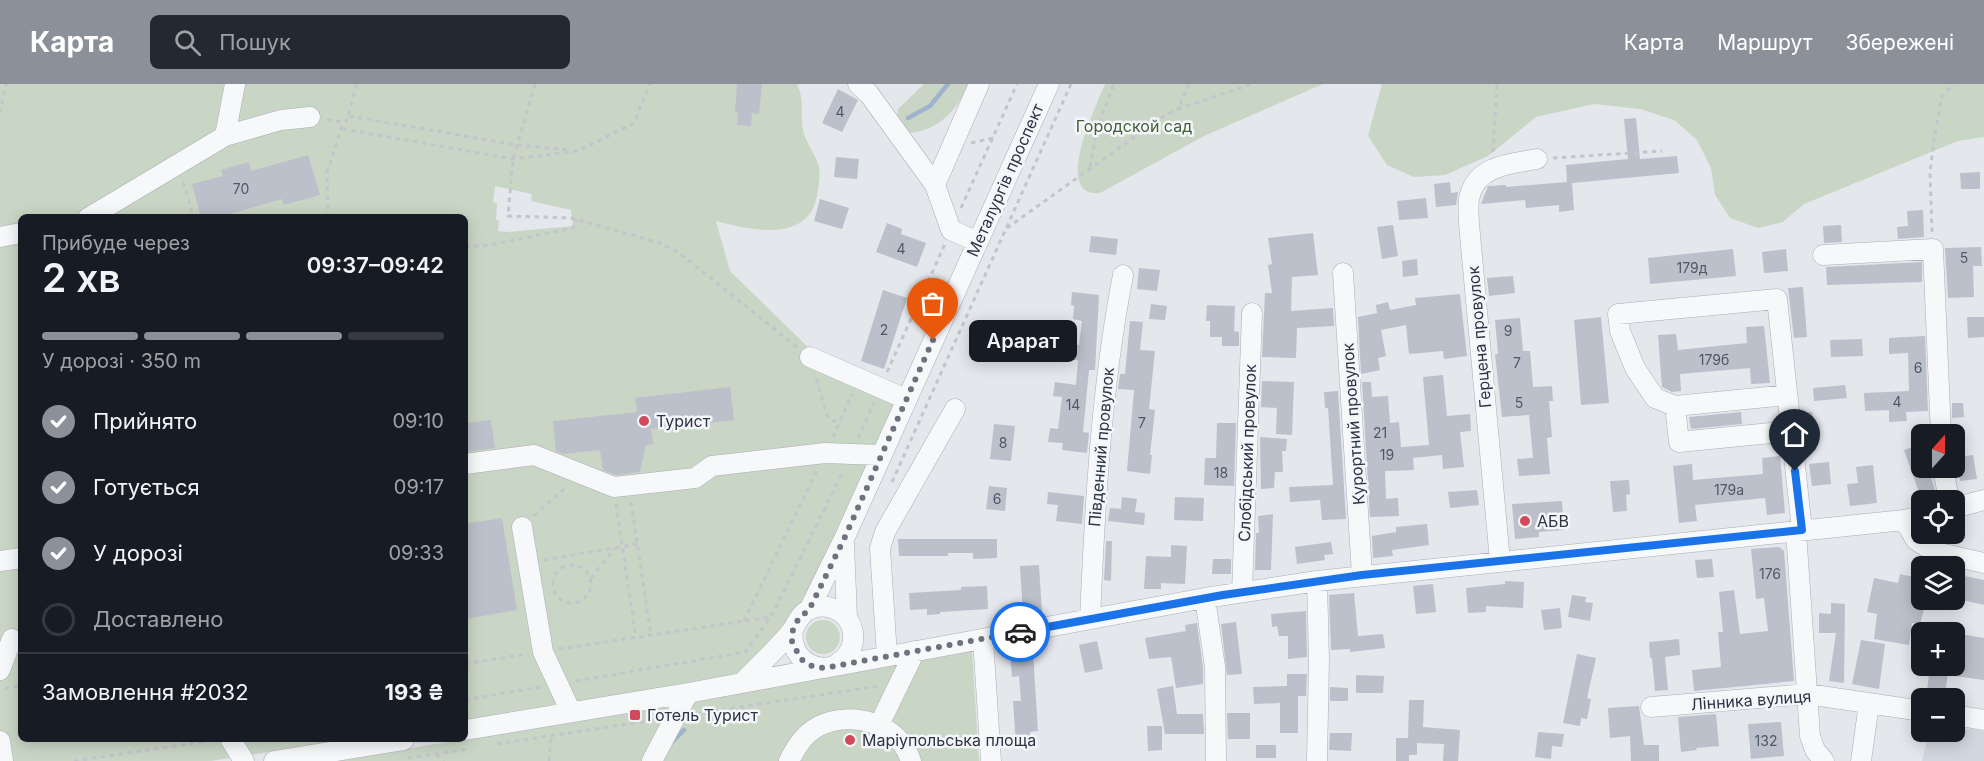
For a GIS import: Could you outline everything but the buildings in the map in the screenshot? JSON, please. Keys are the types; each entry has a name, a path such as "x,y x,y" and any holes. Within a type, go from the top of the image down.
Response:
{"street":[{"path":"225,136 235,84"},
{"path":"858,84 869,94 935,185 951,230 978,242"},
{"path":"935,185 978,84"},
{"name":"Металургів проспект","path":"809,610 844,539 1049,84"},
{"path":"95,214 225,136 281,120 310,117"},
{"path":"1492,168 1537,159"},
{"name":"Герцена провулок","path":"1492,168 1476,180 1469,197 1469,224 1500,561"},
{"path":"0,237 18,234"},
{"path":"1823,255 1933,249 1941,424"},
{"name":"Курортний провулок","path":"1343,273 1362,575"},
{"name":"Південний провулок","path":"1090,619 1096,487 1111,338 1124,275"},
{"path":"1787,395 1675,406 1655,398 1635,368 1620,330 1618,314 1776,298 1787,395 1791,431 1799,530 1810,736 1815,750 1824,761"},
{"name":"Слобідський провулок","path":"1242,592 1252,313"},
{"path":"810,357 906,399"},
{"path":"1675,406 1679,442 1791,431"},
{"path":"883,657 880,548 885,532 955,409"},
{"path":"468,464 534,455 580,474 621,486 695,478 712,466 825,453 881,455"},
{"path":"1965,505 1984,500"},
{"path":"468,739 572,712 1242,592 1362,575 1911,518"},
{"path":"522,527 543,652 572,712"},
{"path":"844,539 847,618"},
{"path":"1922,544 1935,552 1984,563"},
{"path":"0,561 18,558"},
{"path":"1317,581 1319,660 1317,761"},
{"path":"1205,598 1215,667 1216,761"},
{"path":"742,683 793,629 799,618 809,610 820,606 832,608 847,618 854,637 846,657 830,667 812,666 801,659 792,642 793,629"},
{"path":"854,637 883,657"},
{"path":"0,669 12,639"},
{"path":"983,639 991,761"},
{"path":"879,725 915,651"},
{"path":"652,761 688,693"},
{"name":"Лінника вулиця","path":"1651,707 1807,694 1911,709"},
{"path":"1861,761 1869,703"},
{"path":"1965,717 1984,720"},
{"path":"789,761 799,742 817,727 848,719 859,719 879,725 897,737 912,761"},
{"path":"0,741 3,761"},
{"path":"232,742 244,761"},
{"path":"274,761 399,745"}],"path":[{"path":"0,113 6,84"},
{"path":"357,84 344,129 513,159 578,151 634,123 650,84"},
{"path":"535,84 513,159 508,216 576,219 660,243 678,252 810,357 828,418 839,423"},
{"path":"889,487 1071,84"},
{"path":"1090,167 1097,128 1114,84"},
{"path":"1178,109 1189,84"},
{"path":"1005,229 1164,116 1251,84"},
{"path":"1492,168 1497,84"},
{"path":"1933,249 1931,164 1941,99 1954,84"},
{"path":"348,116 517,146 578,151"},
{"path":"328,214 327,173 343,122 346,123"},
{"path":"1537,159 1662,151"},
{"path":"182,179 193,214"},
{"path":"468,247 489,245 573,228 576,219"},
{"path":"744,621 859,379"},
{"path":"522,527 580,474"},
{"path":"621,486 637,544 651,636"},
{"path":"621,486 623,547 636,638"},
{"path":"528,563 637,544"},
{"path":"591,578 582,568 568,566 556,574 553,588 561,600 574,604 586,598 592,585 591,578 615,548"},
{"path":"468,664 771,617"},
{"path":"468,699 745,652"},
{"path":"493,745 899,683"},
{"path":"0,689 18,686"},
{"path":"549,761 551,736"},
{"path":"74,761 201,742"},
{"path":"435,754 461,742"},
{"path":"399,745 435,754 444,761"}],"shaded area":[{"path":"1965,728 1984,731 1984,761 1922,761 1927,742 1965,742"}],"green space":[{"path":"0,84 797,84 801,98 804,134 818,163 819,171 817,195 812,211 803,221 776,230 745,228 716,221 730,271 814,353 902,392 804,605 740,675 468,720 468,214 18,214 18,742 331,742 211,761 0,761","holes":["495,186 532,194 531,201 571,210 573,226 498,231 497,203 493,202"]},
{"path":"924,84 970,84 946,117 930,128 909,133 897,118 898,109"},
{"name":"Городской сад","path":"1105,84 1323,84 1204,136 1100,193 1086,191 1079,181 1078,166 1087,129"},
{"path":"1382,84 1984,84 1984,137 1958,141 1804,204 1783,222 1758,228 1730,218 1715,195 1711,168 1697,140 1674,120 1640,109 1594,104 1536,117 1488,156 1445,175 1414,177 1387,165 1368,136"},
{"path":"823,620 835,625 840,637 835,649 823,654 811,649 806,637 811,625"},
{"path":"972,651 979,761 333,761 448,742 468,742 468,739 690,702"}],"waterway":[{"path":"908,118 930,106 948,84"},
{"path":"671,743 684,730"}],"way so far":[{"path":"933,340 844,539 809,610 795,623 792,642 801,659 812,666 824,668 1020,632"}],"place":[{"name":"Арарат","path":"933,340"},
{"name":"Турист","path":"644,421"},
{"name":"АБВ","path":"1525,521"},
{"name":"Готель Турист","path":"635,715"},
{"name":"Маріупольська площа","path":"850,740"}],"route":[{"path":"1020,632 1223,595 1362,575 1802,530 1795,471"}]}
